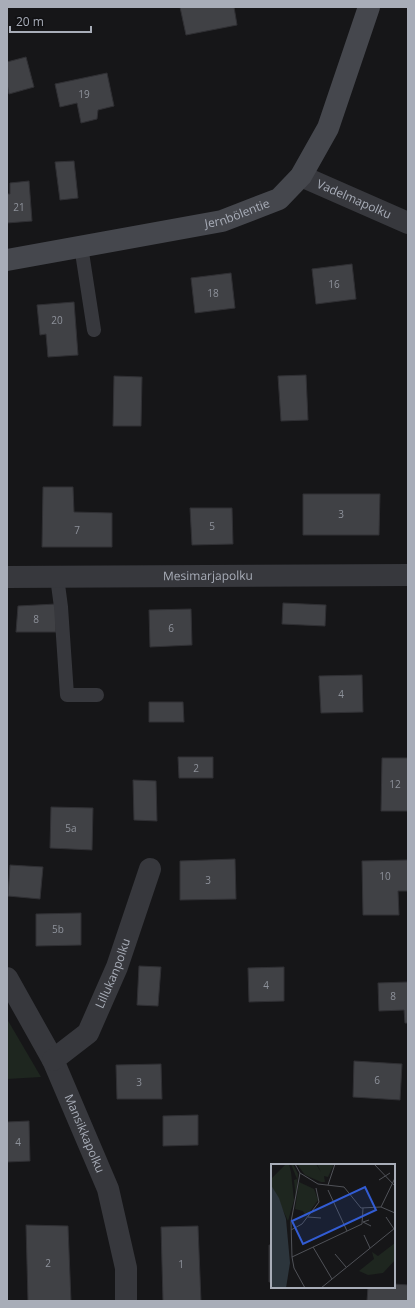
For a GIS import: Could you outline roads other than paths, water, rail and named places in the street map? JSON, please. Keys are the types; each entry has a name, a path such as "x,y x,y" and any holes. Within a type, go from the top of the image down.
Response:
{"street":[{"name":"Jernbölentie","path":"7,260 222,221 279,199 301,176 328,128 369,7"},
{"name":"Vadelmapolku","path":"301,176 408,223"},
{"name":"Mesimarjapolku","path":"7,577 408,575"},
{"name":"Lillukanpolku","path":"53,1060 88,1033 117,966 150,869"},
{"name":"Mansikkapolku","path":"7,978 53,1060 108,1190 126,1268 126,1301"}],"lane":[{"path":"81,246 94,330"},
{"path":"57,577 61,607 67,695 97,694"}]}
